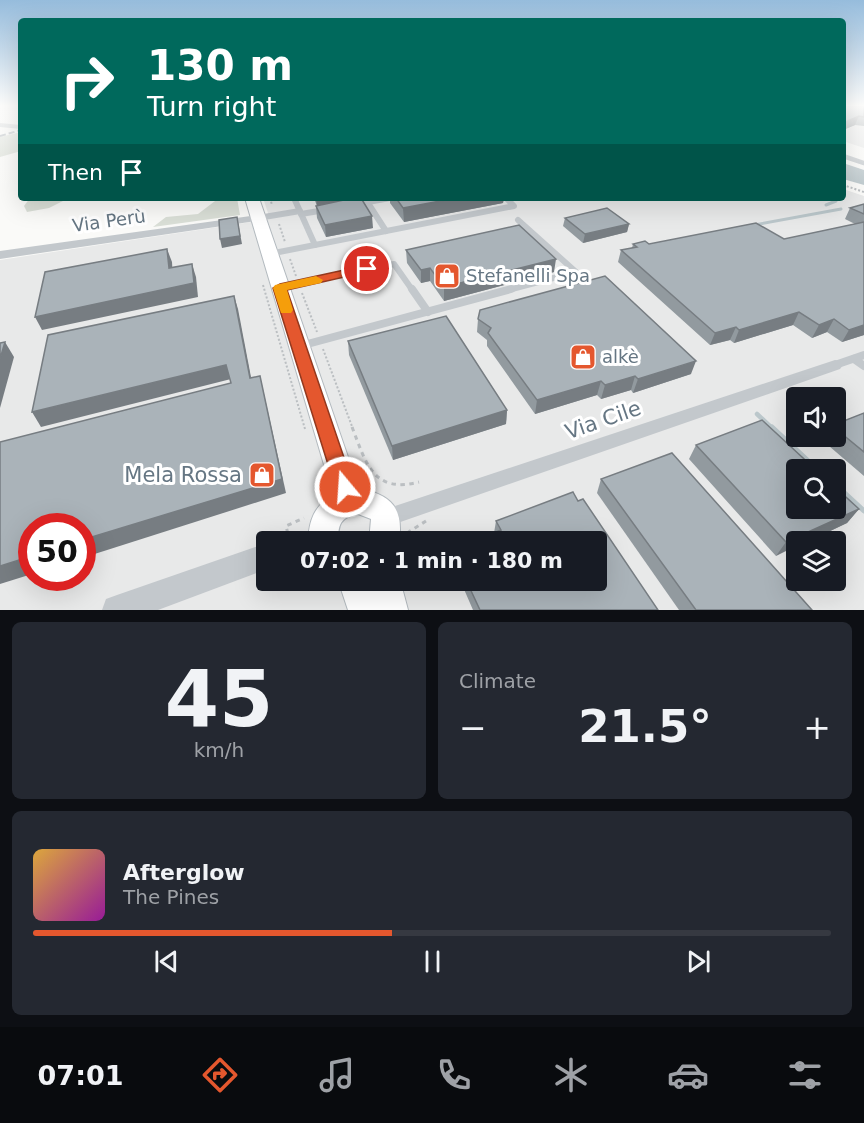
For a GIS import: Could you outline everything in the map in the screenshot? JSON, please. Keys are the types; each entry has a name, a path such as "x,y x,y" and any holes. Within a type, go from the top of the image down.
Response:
{"main road":[{"path":"262,211 281,250 293,285 298,347 349,502"},
{"path":"322,531 330,513 349,502 366,501 374,505 391,531"},
{"path":"358,591 364,610"},
{"path":"387,591 392,610"}],"street":[{"name":"Via Perù","path":"0,255 262,211"},
{"name":"Via Cile","path":"395,531 835,365"},
{"path":"117,610 256,560"}],"lane":[{"path":"846,157 864,163"},
{"path":"295,201 315,245"},
{"path":"345,206 362,201"},
{"path":"367,201 386,231"},
{"path":"281,250 514,206 509,201"},
{"path":"262,211 300,213 334,208"},
{"path":"298,347 576,272 518,220"},
{"path":"293,285 394,264 428,312"},
{"path":"835,365 864,355"},
{"path":"854,359 864,366"}],"path":[{"path":"846,186 864,192"},
{"path":"262,211 281,250 293,285 318,336"},
{"path":"322,346 366,464 375,477 385,485 396,486 419,482"},
{"path":"401,531 426,523"},
{"path":"286,526 287,531"}],"shaded area":[{"path":"18,134 18,152 0,157 0,137"},
{"path":"846,134 864,134 864,148 846,142"},
{"path":"846,164 864,170 864,185 846,180"},
{"path":"846,190 864,196 864,610 0,610 0,260 270,219 264,201 846,201"},
{"path":"28,201 63,201 49,208 27,212 24,206"},
{"path":"215,201 238,201 240,215 153,227 166,217 198,214"}],"building":[{"path":"339,201 363,201 372,216 325,225 316,206"},
{"path":"398,201 440,201 403,208"},
{"path":"864,204 864,214 850,208"},
{"path":"607,208 629,224 585,234 565,218"},
{"path":"237,217 240,236 220,239 219,220"},
{"path":"864,222 864,325 849,330 834,319 819,325 799,312 739,330 736,327 715,333 621,250 637,247 633,244 645,241 649,244 756,223 784,239"},
{"path":"519,225 556,259 444,287 430,268 421,270 406,250"},
{"path":"167,249 169,268 192,264 194,283 35,317 45,272"},
{"name":"alkè","path":"605,276 696,361 638,379 635,376 605,385 601,381 537,400 488,333 491,328 478,319 480,310"},
{"path":"234,296 250,378 260,376 282,479 96,536 96,513 18,513 18,560 0,566 0,442 231,383 226,365 32,412 48,335"},
{"path":"446,316 507,410 392,446 348,341"},
{"path":"5,342 0,359 0,343"},
{"path":"864,413 864,452 846,437 846,420"},
{"path":"762,420 786,442 786,447 791,447 804,459 786,459 786,519 837,519 810,531 786,531 786,542 696,445"},
{"path":"672,453 786,581 786,591 795,591 812,610 696,610 601,479"},
{"path":"573,492 578,501 583,499 605,531 498,531 501,530 496,521"},
{"path":"846,497 859,509 846,515"},
{"path":"607,535 658,610 480,610 471,591 607,591"}],"waterway":[{"path":"826,205 836,201"},
{"path":"754,225 841,209"},
{"path":"757,414 773,429"},
{"path":"772,427 806,459"},
{"path":"846,494 864,511"}],"railway":[{"path":"0,136 5,134"}],"slow traffic":[{"path":"286,310 280,288 316,280"}],"place":[{"name":"Stefanelli Spa","path":"447,276"},
{"name":"alkè","path":"583,357"},
{"name":"Mela Rossa","path":"262,475"}],"route":[{"path":"345,487 280,288 367,269"}]}
